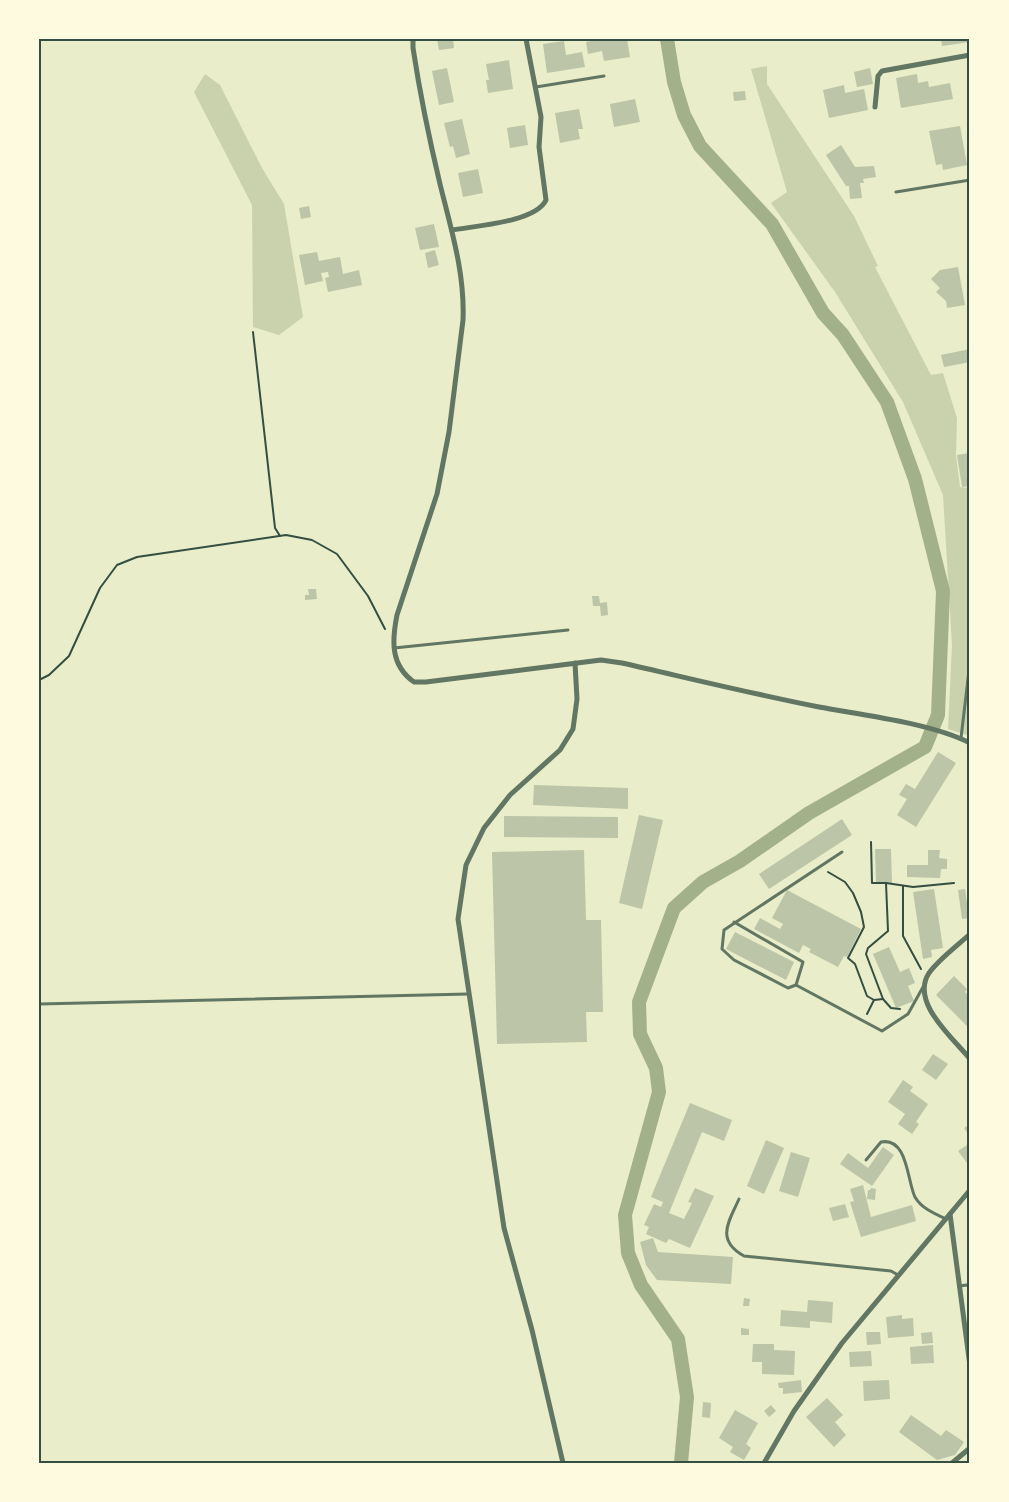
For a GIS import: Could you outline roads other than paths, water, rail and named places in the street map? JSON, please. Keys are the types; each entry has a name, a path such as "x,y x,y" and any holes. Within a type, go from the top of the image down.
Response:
{"street":[{"path":"413,39 422,108 459,260 464,299 449,432 437,494 397,615 393,634 398,666 414,682 426,682 601,660 921,727 961,738 970,743"},
{"path":"452,230 506,221 536,212 543,207 546,200 539,147 541,117 526,39"},
{"path":"875,107 878,76 882,71 970,55"},
{"path":"563,1463 532,1330 504,1228 458,919 466,865 484,828 501,805 567,741 576,716 575,663"},
{"path":"970,934 930,972 923,987 926,1006 970,1059"},
{"path":"764,1463 794,1411 842,1343 970,1190"},
{"path":"948,1216 970,1365"},
{"path":"954,1463 970,1448"}],"lane":[{"path":"536,87 604,76"},
{"path":"896,192 970,180"},
{"path":"970,501 970,530"},
{"path":"394,648 568,630"},
{"path":"961,738 970,662"},
{"path":"842,852 724,930 722,949 734,960 788,988 796,986 882,1031 908,1014 923,987"},
{"path":"734,922 803,962 796,986"},
{"path":"39,1004 470,994"},
{"path":"866,1160 881,1142 886,1141 894,1145 906,1160 916,1199 923,1207 948,1216"},
{"path":"739,1199 725,1232 733,1247 744,1256 891,1271 898,1275"},
{"path":"960,1286 970,1287"}],"waterway":[{"path":"667,39 674,82 684,115 700,146 772,224 823,313 843,335 887,402 915,479 943,591 938,715 925,747 809,813 740,861 703,882 674,908 639,1002 640,1034 656,1068 659,1092 625,1215 628,1253 641,1285 678,1339 687,1397 681,1463"}]}
